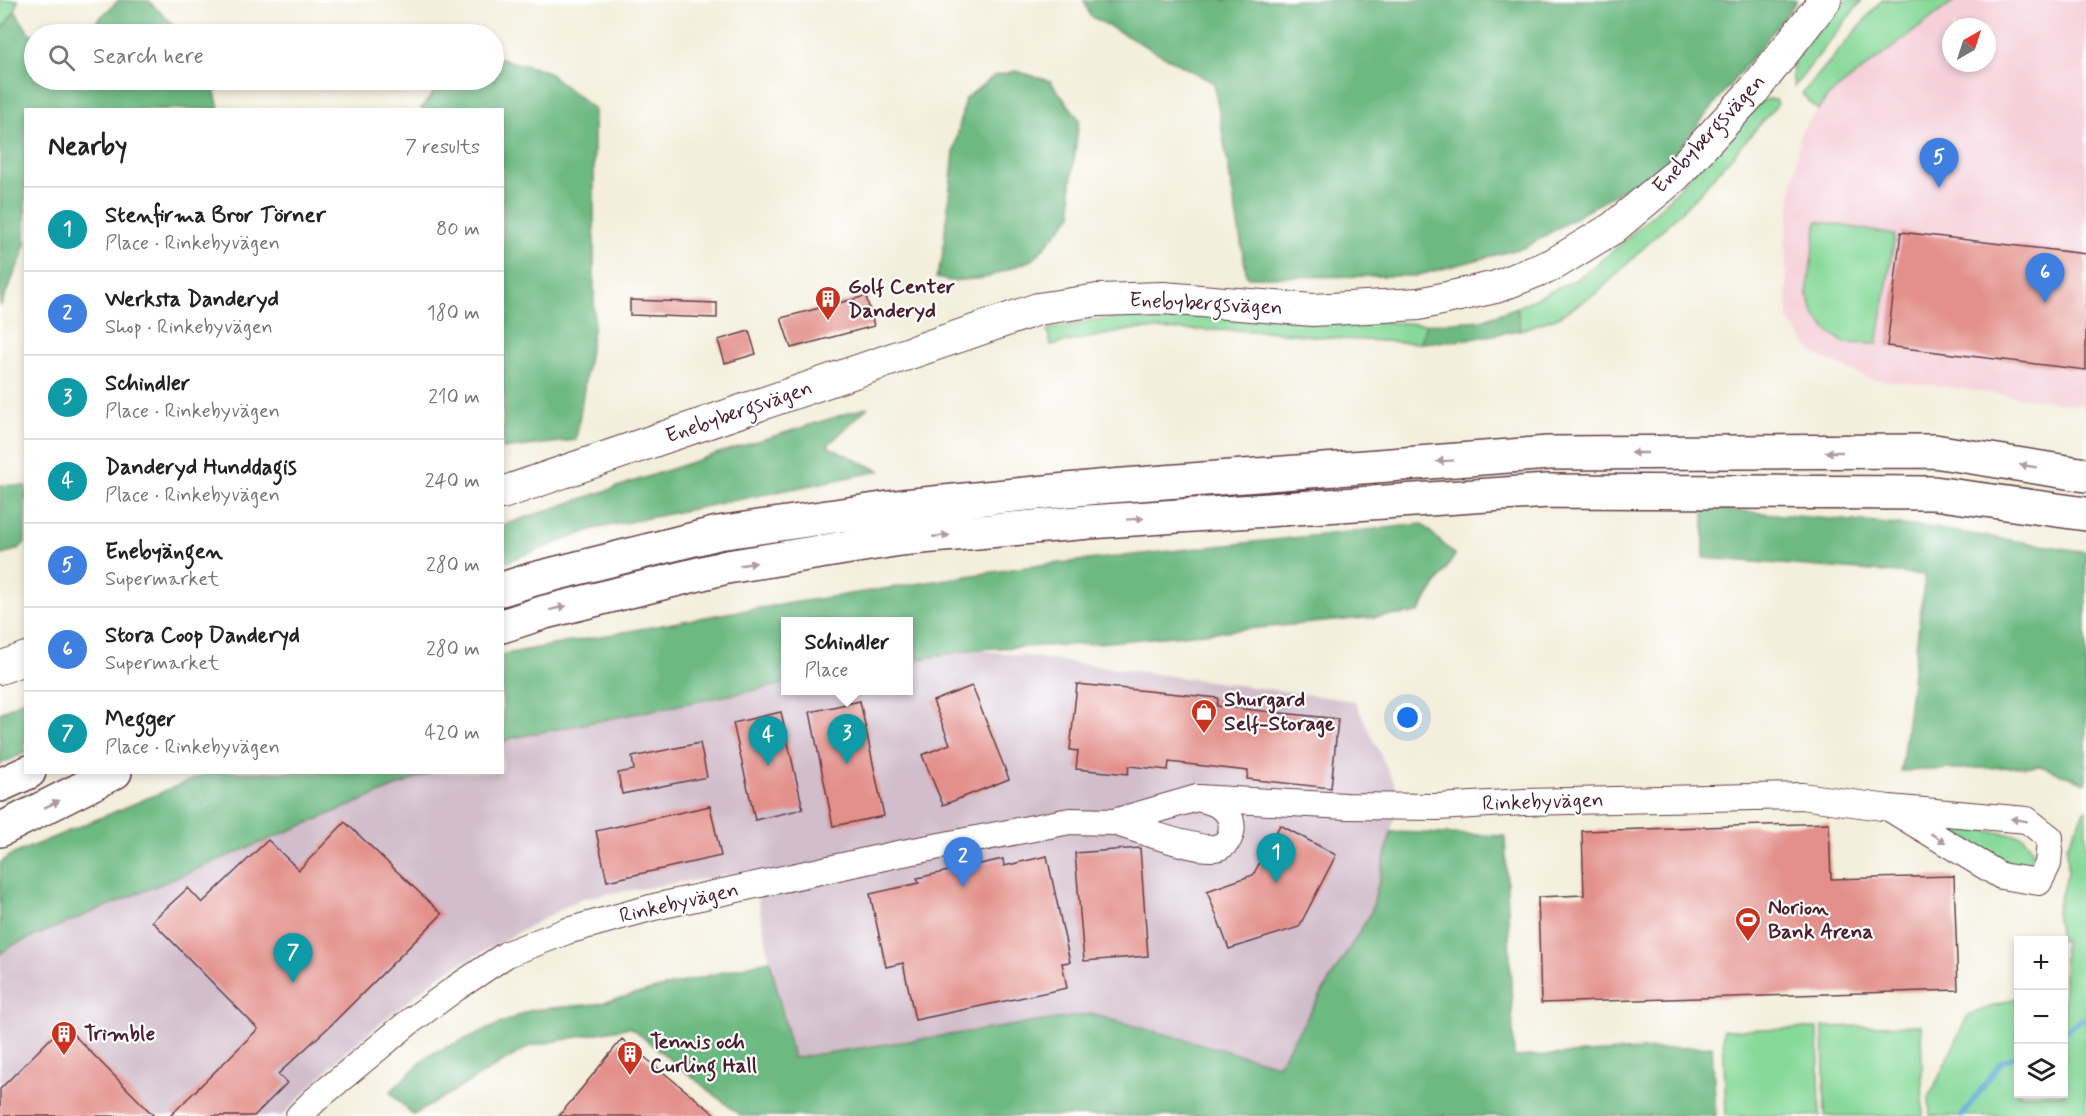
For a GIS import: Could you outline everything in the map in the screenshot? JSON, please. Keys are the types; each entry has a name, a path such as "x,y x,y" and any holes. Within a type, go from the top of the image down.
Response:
{"highway":[{"path":"504,588 718,533 903,506 1098,487 1549,453 1934,451 2086,475"},
{"path":"504,625 544,612 727,567 900,539 1089,522 1548,491 1934,493 2086,514"},
{"path":"0,785 25,774"},
{"path":"0,830 111,774"}],"main road":[{"name":"Enebybergsvägen","path":"504,492 1038,309 1098,300 1163,298 1313,310 1419,304 1496,287 1554,264 1613,228 1675,176 1754,90 1825,0"},
{"path":"0,668 24,659"}],"street":[{"name":"Rinkebyvägen","path":"1114,822 1197,798 1346,806 1438,807 1524,802 1802,796 1888,807 2027,820 2050,838 2048,864 2039,882 2021,887 1888,807"},
{"name":"Rinkebyvägen","path":"299,1116 408,1023 456,988 507,954 567,931 654,907 898,854 1070,821 1114,822 1201,848 1217,848 1228,840 1232,833 1229,817 1223,808 1197,798"}],"shaded area":[{"path":"1955,0 2086,0 2086,406 1870,379 1814,354 1788,320 1785,242 1800,134 1827,97"},
{"path":"973,649 1355,701 1399,793 1391,832 1371,913 1278,1065 1091,1014 793,1058 752,871 582,898 440,975 345,1052 282,1116 0,1116 0,954 13,945 427,774 504,774 504,742 512,738 781,685 781,695 913,695 913,660"}],"green space":[{"path":"0,0 18,0 15,11 0,31"},
{"path":"119,0 149,1 172,24 93,24"},
{"path":"1084,0 1797,0 1667,163 1526,247 1415,276 1247,277 1214,83 1090,16"},
{"path":"1840,0 1862,0 1794,87 1792,72 1794,61"},
{"path":"1882,0 1955,0 1827,97 1818,110 1802,94"},
{"path":"15,11 24,25 24,90 214,90 219,108 24,108 24,251 0,307 0,31"},
{"path":"504,60 546,71 594,109 594,323 576,440 504,449 504,108 422,108 437,90 504,90"},
{"path":"1016,71 1050,81 1079,119 1071,184 1072,215 1034,259 986,278 950,281 936,278 942,259 954,152 965,99 994,76"},
{"path":"1775,100 1777,105 1697,196 1597,293 1556,318 1520,330 1517,307 1577,279 1614,250 1658,210 1761,101"},
{"path":"1817,221 1895,235 1877,344 1845,343 1831,334 1815,316 1807,294"},
{"path":"1517,307 1520,330 1466,340 1421,343 1426,324 1482,320"},
{"path":"1166,313 1426,324 1421,343 1343,339 1266,331 1136,329 1051,345 1047,330 1094,320"},
{"path":"868,407 827,446 880,471 594,529 504,563 504,525 719,453"},
{"path":"0,485 24,486 24,544 18,549 0,556"},
{"path":"1704,508 1934,528 2086,552 2086,783 2040,766 1901,771 1925,575 1704,558"},
{"path":"1422,524 1455,555 1418,613 1087,644 974,649 913,660 913,617 781,617 781,685 512,738 504,742 505,654 727,613 1032,566"},
{"path":"24,700 24,753 0,764 0,713"},
{"path":"205,774 427,774 13,945 0,954 0,863 9,856"},
{"path":"2086,808 2086,1116 1930,1116 1929,1098 1968,1015 2014,998 2014,1098 2068,1098 2068,936 2059,936 2056,911 2068,872 2067,846"},
{"path":"1943,824 2021,836 2032,848 2033,856 2023,868 2003,863 1942,829"},
{"path":"1391,832 1505,836 1514,1057 1712,1046 1716,1116 741,1116 630,1027 530,1046 413,1115 390,1092 429,1055 531,1010 597,1004 770,960 793,1058 1091,1014 1278,1065 1371,913"},
{"path":"1921,1025 1923,1116 1825,1116 1823,1027"},
{"path":"1818,1028 1820,1116 1726,1116 1723,1030"}],"building":[{"path":"1901,232 2086,254 2086,370 1887,346"},
{"name":"Golf Center Danderyd","path":"866,296 874,326 791,348 781,318"},
{"path":"630,300 717,303 717,318 630,315"},
{"path":"749,331 756,354 725,363 718,340"},
{"name":"Shurgard Self-Storage","path":"1077,684 1218,698 1217,706 1338,719 1331,788 1247,779 1248,771 1169,762 1168,770 1129,766 1128,774 1076,769 1078,751 1070,750"},
{"path":"972,686 1009,779 943,805 922,755 950,744 933,701"},
{"path":"860,701 884,816 833,826 810,712"},
{"path":"781,712 803,809 755,820 733,723"},
{"path":"700,743 707,777 622,794 618,773 634,770 632,757"},
{"path":"710,806 721,856 607,881 596,831"},
{"path":"345,822 442,914 330,1026 278,1074 287,1083 254,1116 170,1116 258,1029 152,921 188,888 202,903 268,840 299,870"},
{"name":"Norion Bank Arena","path":"1829,823 1831,879 1954,876 1958,990 1541,1003 1538,897 1584,895 1582,831"},
{"path":"1280,825 1336,855 1299,927 1229,949 1207,891 1253,875"},
{"path":"1140,848 1148,956 1084,961 1075,853"},
{"path":"1047,856 1070,962 1062,963 1067,988 915,1020 903,963 886,967 870,894 919,883 917,878 1003,859 1004,866"},
{"name":"Trimble","path":"64,1025 154,1116 0,1116 0,1089"},
{"name":"Tennis och Curling Hall","path":"622,1039 717,1116 559,1116"}],"waterway":[{"path":"2068,1028 2086,1017"},
{"path":"1962,1116 2000,1063 2014,1056"}],"place":[{"name":"Enebyängen","path":"1939,188"},
{"name":"Stora Coop Danderyd","path":"2045,303"},
{"name":"Golf Center Danderyd","path":"828,322"},
{"name":"Shurgard Self-Storage","path":"1204,735"},
{"name":"Schindler","path":"847,764"},
{"name":"Danderyd Hunddagis","path":"768,766"},
{"name":"Stenfirma Bror Törner","path":"1276,883"},
{"name":"Werksta Danderyd","path":"963,887"},
{"name":"Norion Bank Arena","path":"1748,943"},
{"name":"Megger","path":"293,983"},
{"name":"Trimble","path":"64,1057"},
{"name":"Tennis och Curling Hall","path":"630,1077"}]}
